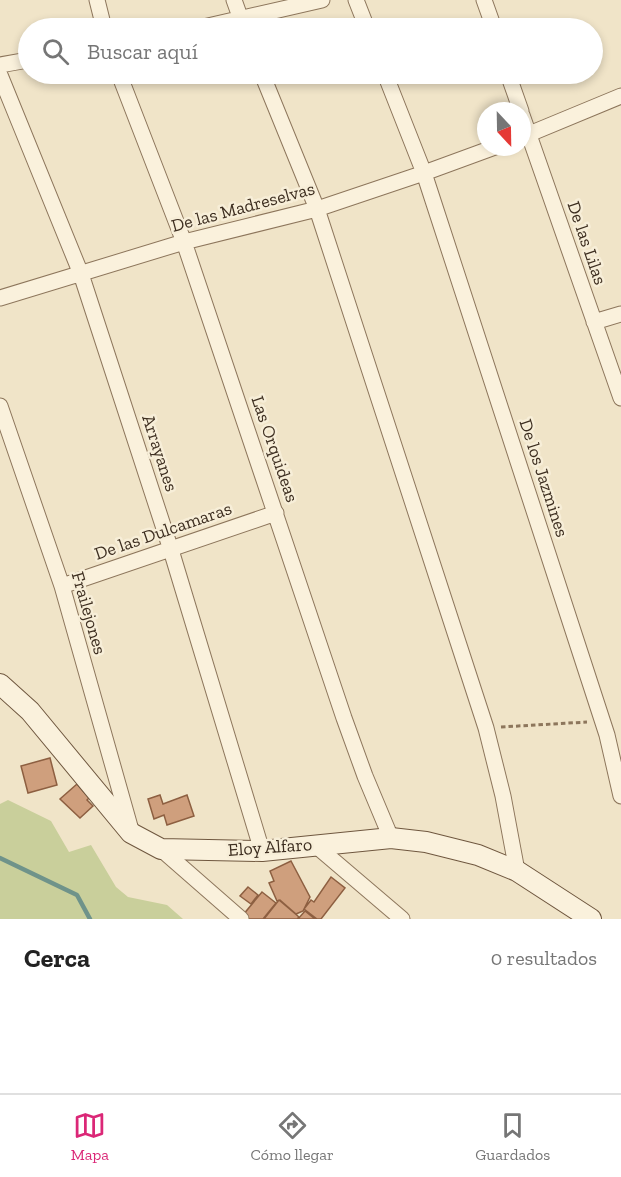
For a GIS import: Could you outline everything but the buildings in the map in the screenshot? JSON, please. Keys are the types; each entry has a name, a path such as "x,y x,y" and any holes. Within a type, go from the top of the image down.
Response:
{"street":[{"path":"97,0 102,18"},
{"path":"234,0 240,18"},
{"path":"262,18 322,0"},
{"path":"356,0 363,18"},
{"path":"484,0 490,18"},
{"path":"0,65 18,62"},
{"name":"Arrayanes","path":"0,75 81,274 171,550 262,851"},
{"name":"Las Orquideas","path":"123,84 184,242 344,718 391,838"},
{"path":"266,84 317,209 486,728 503,796 517,871"},
{"name":"De los Jazmines","path":"389,84 424,173 602,722 621,796"},
{"name":"De las Lilas","path":"511,84 517,102"},
{"path":"531,134 621,96"},
{"name":"De las Lilas","path":"531,152 621,398"},
{"name":"De las Madreselvas","path":"0,298 184,242 317,209 477,154"},
{"path":"594,322 621,314"},
{"name":"Frailejones","path":"0,406 62,586 132,833"},
{"name":"De las Dulcamaras","path":"62,586 276,513"},
{"name":"Eloy Alfaro","path":"0,684 30,711 132,833 161,849 262,851 391,838 426,842 478,855 517,871 591,919"},
{"path":"314,844 402,919"},
{"path":"161,849 241,919"}],"path":[{"path":"486,728 602,722"}],"green space":[{"path":"8,800 51,821 69,852 91,845 116,887 128,897 167,905 183,919 0,919 0,804"}],"waterway":[{"path":"0,858 77,895 90,919"}]}
